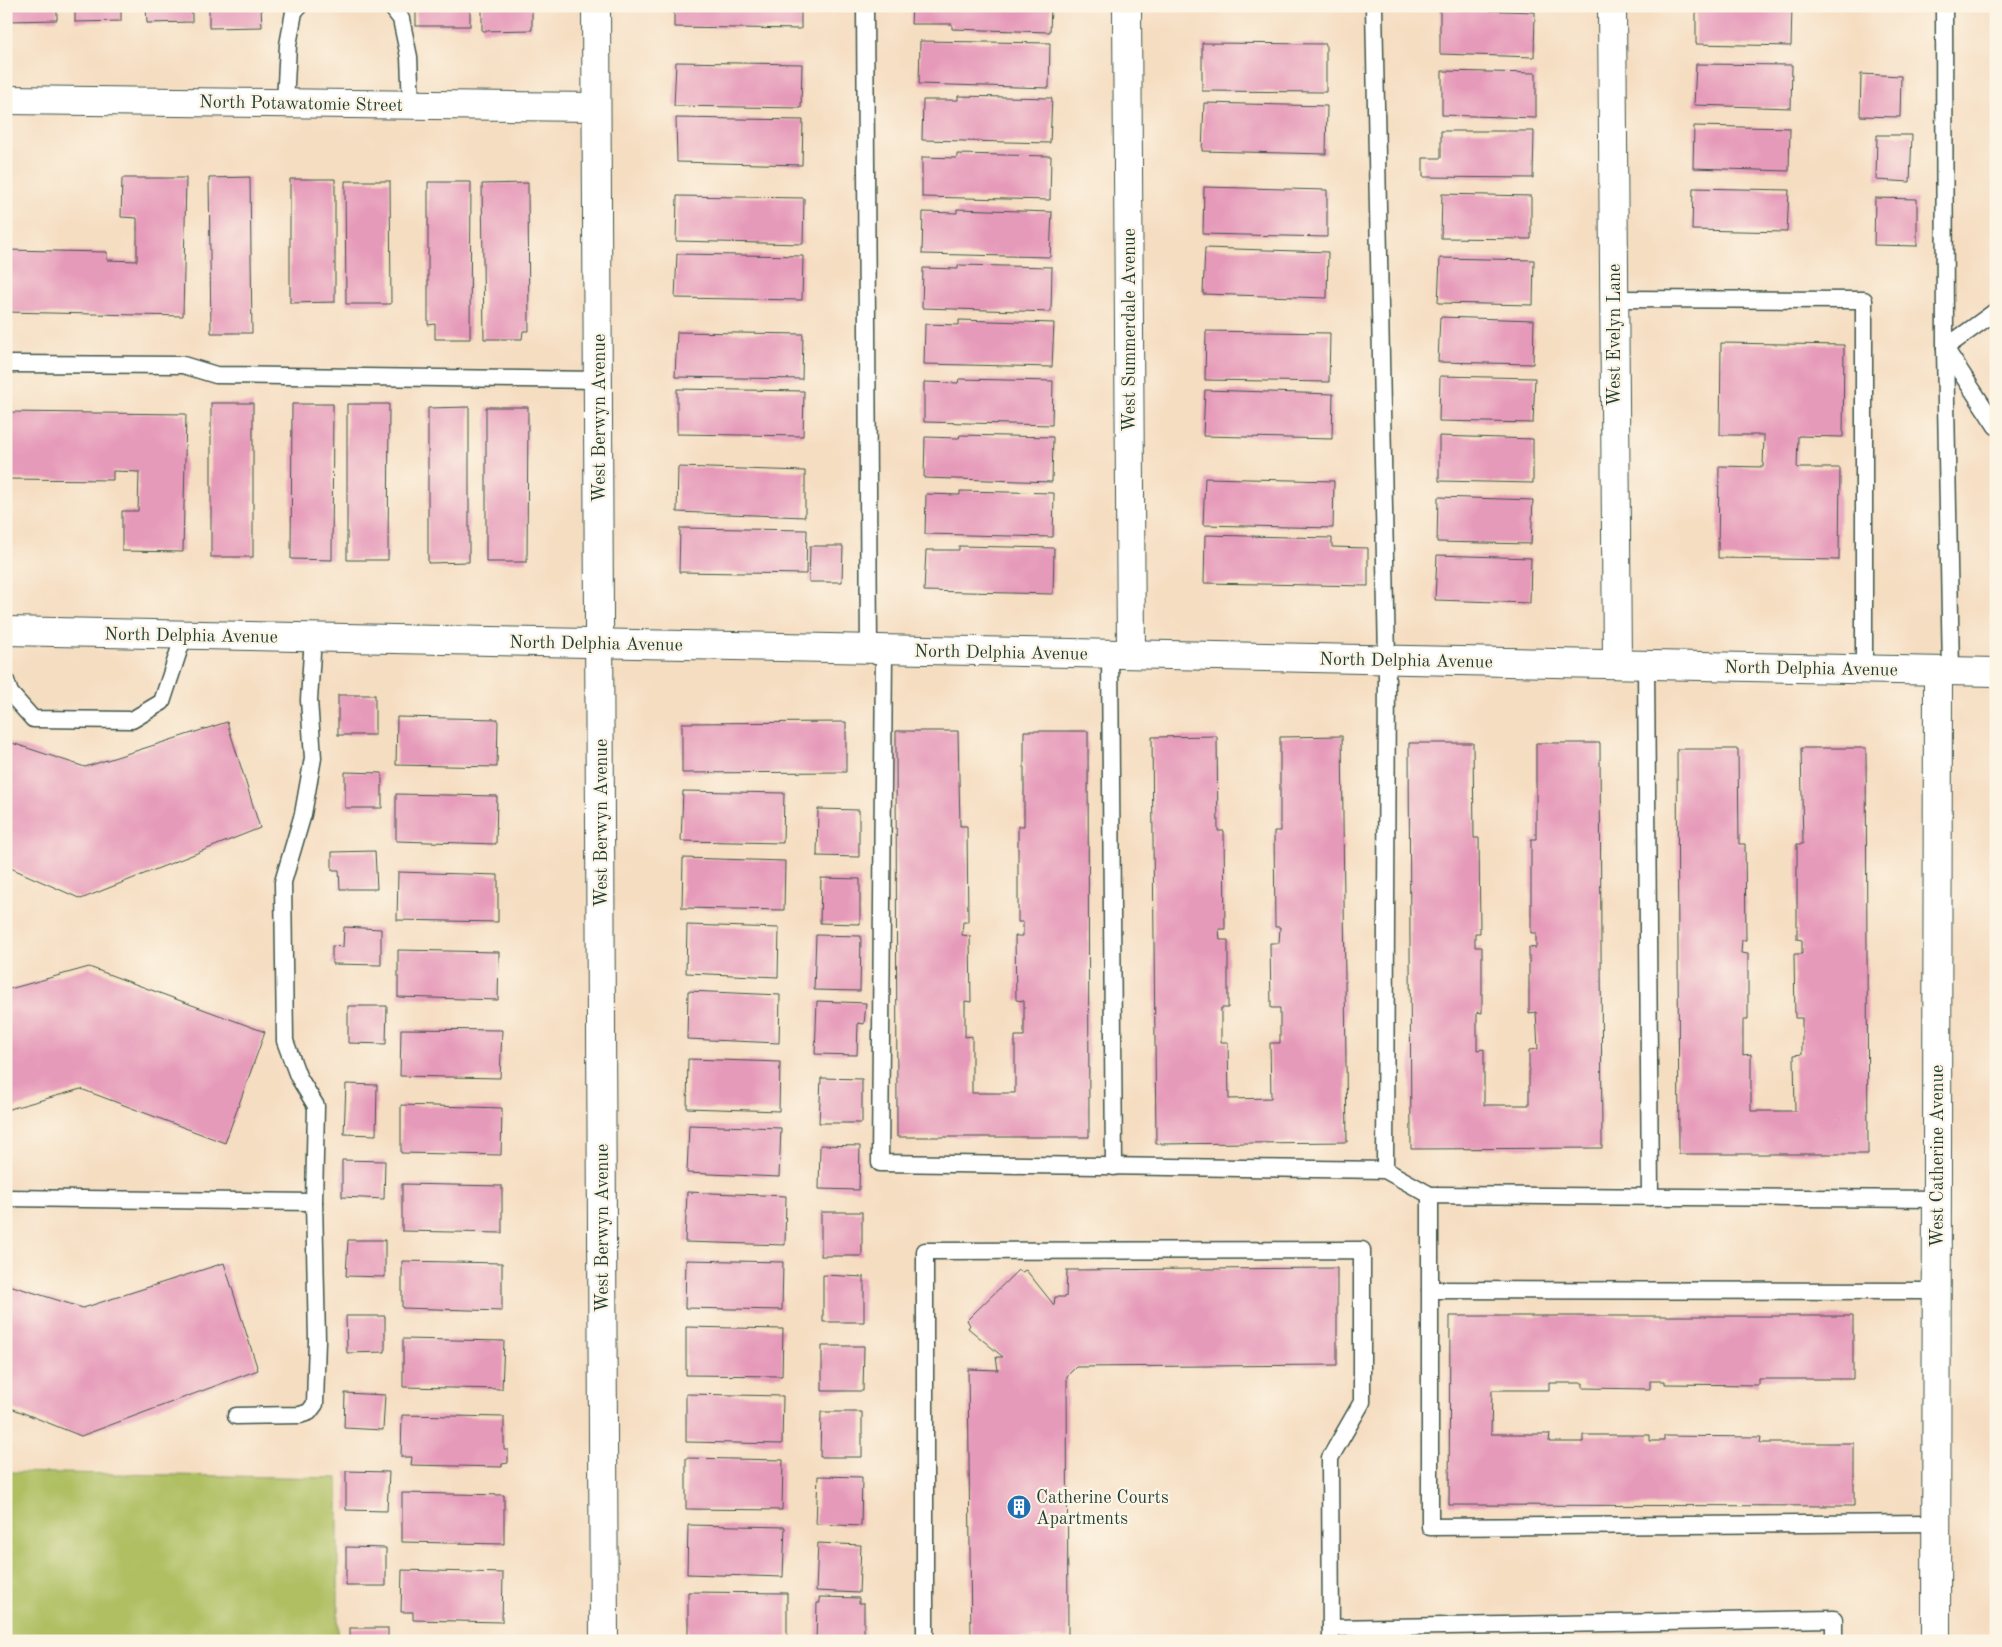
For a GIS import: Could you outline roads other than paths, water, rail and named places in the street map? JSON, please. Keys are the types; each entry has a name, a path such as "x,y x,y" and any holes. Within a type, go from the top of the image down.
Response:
{"street":[{"name":"West Berwyn Avenue","path":"596,6 604,1641"},
{"name":"West Summerdale Avenue","path":"1120,654 1127,6"},
{"name":"West Evelyn Lane","path":"1612,6 1617,664"},
{"name":"North Potawatomie Street","path":"6,100 596,107"},
{"name":"North Delphia Avenue","path":"6,631 1996,672"},
{"name":"West Catherine Avenue","path":"1936,1641 1937,1291 1944,671"}],"lane":[{"path":"284,103 288,45 294,12 299,6"},
{"path":"391,6 401,19 409,56 411,104"},
{"path":"865,6 877,649 880,1163 1385,1170 1430,1195 1938,1199"},
{"path":"1374,6 1387,660 1385,1170"},
{"path":"1944,6 1944,671"},
{"path":"1614,300 1864,300 1864,669"},
{"path":"1945,348 1996,311"},
{"path":"1945,348 1996,426"},
{"path":"6,364 183,365 216,376 599,380"},
{"path":"6,681 10,693 33,719 132,720 162,702 184,635"},
{"path":"236,1416 300,1415 309,1412 315,1404 317,1340 314,1202 316,1106 298,1076 285,1041 283,882 303,814 313,758 309,700 313,637"},
{"path":"1114,1166 1120,654"},
{"path":"1646,665 1650,1197"},
{"path":"1430,1195 1430,1527 1937,1522"},
{"path":"6,1198 314,1202"},
{"path":"926,1641 925,1250 1362,1250 1362,1402 1330,1458 1331,1634 1834,1620 1834,1641"},
{"path":"1430,1290 1937,1291"}],"place":[{"name":"Catherine Courts Apartments","path":"1019,1507"}]}
